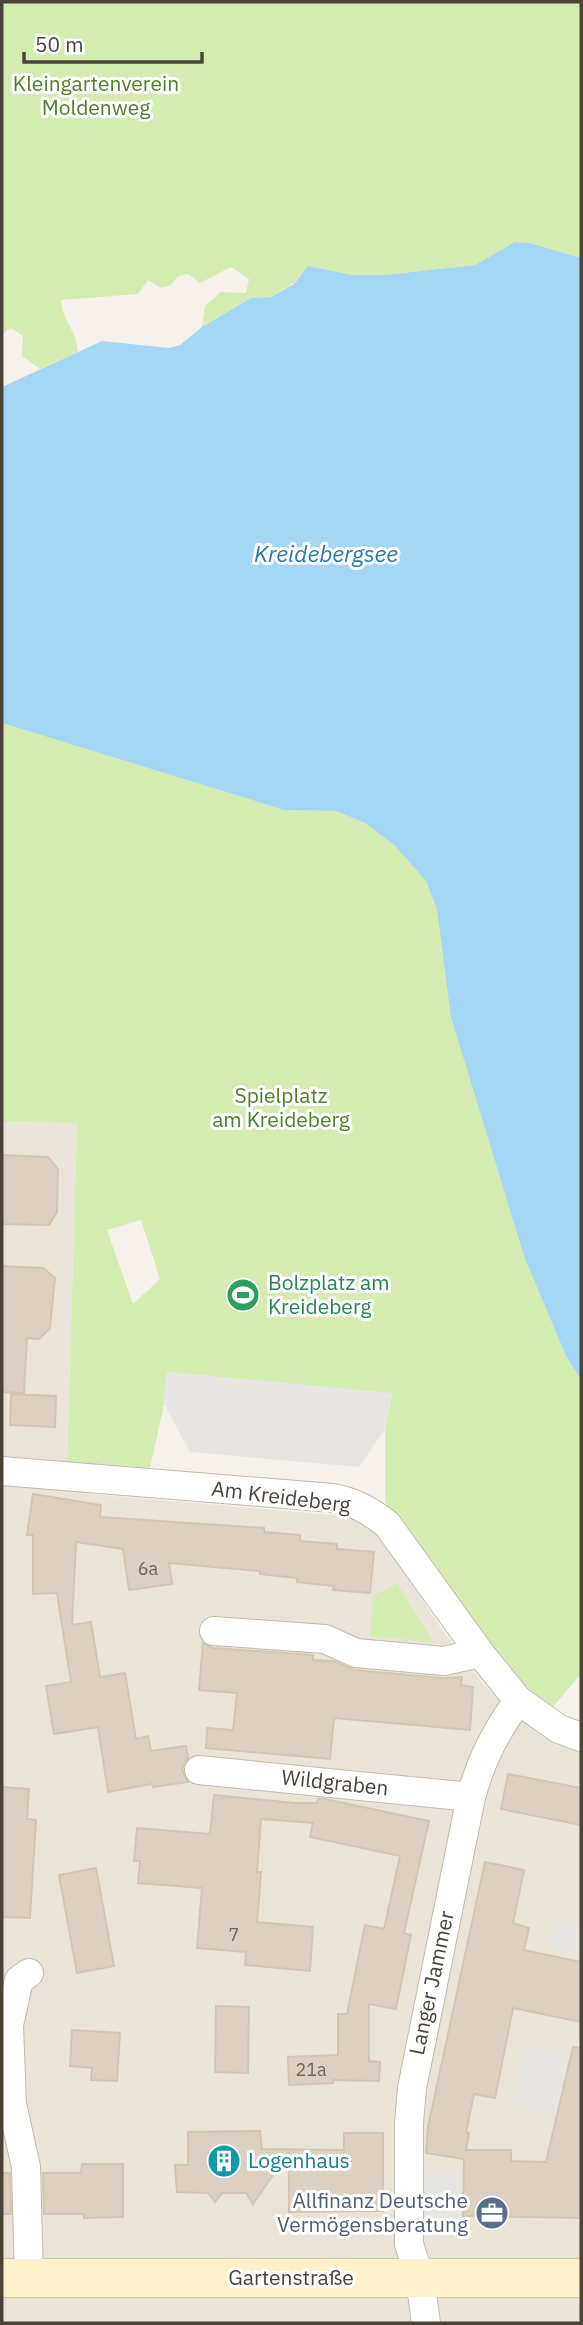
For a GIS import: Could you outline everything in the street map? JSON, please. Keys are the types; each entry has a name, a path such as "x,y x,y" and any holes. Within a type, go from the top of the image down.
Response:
{"main road":[{"name":"Gartenstraße","path":"15,2278 581,2278"}],"street":[{"name":"Am Kreideberg","path":"2,1471 348,1501 368,1509 387,1524 480,1653 518,1700 559,1729 581,1737"},
{"path":"214,1631 325,1639 356,1653 444,1661 480,1653"},
{"name":"Langer Jammer","path":"425,2323 420,2278 409,2244 409,2123 412,2088 471,1797 479,1768 492,1739 518,1700"},
{"name":"Wildgraben","path":"199,1770 471,1797"},
{"path":"15,2278 26,2167 12,2104 9,2025 19,1980 29,1973"}],"shaded area":[{"path":"2,1122 77,1123 67,1462 92,1464 89,1494 368,1518 441,1628 485,1686 544,1738 581,1749 581,2323 2,2323"},
{"path":"167,1372 392,1393 385,1429 359,1467 190,1452 164,1404"},
{"path":"556,1919 581,1925 581,1955 550,1948"},
{"path":"525,2045 569,2054 556,2114 512,2105"},
{"path":"424,2170 462,2175 460,2236 423,2237"}],"green space":[{"name":"Kleingartenverein Moldenweg","path":"2,2 581,2 581,258 530,243 516,242 475,265 385,275 353,275 308,266 294,283 271,297 251,298 202,327 205,306 221,292 246,293 249,279 231,267 200,283 188,274 178,276 171,285 161,288 148,280 138,294 61,300 78,352 40,369 22,356 23,336 11,328 2,334"},
{"name":"Spielplatz am Kreideberg","path":"2,723 284,810 336,811 365,823 394,845 426,881 437,908 525,1259 566,1356 581,1380 581,1674 553,1707 515,1678 385,1502 385,1429 392,1394 167,1372 164,1404 150,1468 67,1463 77,1123 2,1122","holes":["141,1220 160,1279 133,1304 107,1230"]},
{"path":"397,1583 433,1642 370,1636 373,1596"}],"water":[{"name":"Kreidebergsee","path":"515,242 530,243 581,258 581,1380 566,1356 525,1259 451,1017 437,909 426,881 394,845 365,823 336,811 284,810 2,723 2,387 102,341 169,348 180,345 202,327 251,298 271,297 294,284 308,266 353,275 385,275 475,265"}],"building":[{"path":"2,1155 48,1157 58,1169 57,1212 49,1225 2,1224"},
{"path":"2,1266 43,1268 55,1278 50,1328 39,1339 27,1338 24,1393 2,1392"},
{"path":"11,1394 56,1396 55,1427 10,1425"},
{"path":"33,1494 101,1505 100,1517 264,1528 264,1532 300,1535 300,1541 337,1544 337,1549 374,1552 370,1593 333,1590 334,1586 297,1582 297,1578 260,1574 260,1571 169,1563 172,1584 129,1590 123,1549 76,1542 72,1625 91,1622 100,1677 125,1673 136,1739 148,1736 151,1751 186,1746 188,1758 182,1769 188,1782 153,1787 152,1784 108,1792 98,1727 54,1734 46,1686 71,1682 57,1593 33,1594 33,1535 27,1535"},
{"path":"203,1643 213,1648 313,1655 313,1660 334,1661 354,1670 442,1678 462,1677 461,1685 473,1687 470,1730 334,1718 330,1759 206,1748 207,1728 233,1730 237,1693 199,1690"},
{"path":"508,1774 581,1788 581,1825 501,1809"},
{"path":"2,1787 29,1789 27,1819 36,1820 30,1918 2,1917"},
{"path":"214,1795 295,1803 317,1803 318,1799 325,1799 429,1821 404,1933 411,1935 396,2009 369,2004 369,2061 380,2062 379,2081 333,2080 333,2083 289,2085 288,2057 338,2055 338,2014 347,2014 365,1925 384,1929 400,1856 310,1837 313,1823 261,1819 257,1922 313,1927 310,1971 245,1965 246,1952 197,1948 202,1888 138,1883 140,1861 134,1861 137,1828 210,1834"},
{"path":"485,1862 524,1870 513,1923 529,1928 524,1950 581,1962 581,2022 513,2008 495,2098 474,2094 466,2132 469,2133 466,2150 511,2150 511,2161 546,2162 573,2047 581,2048 581,2218 463,2216 464,2159 426,2153 428,2127"},
{"path":"96,1868 114,1966 77,1973 59,1875"},
{"path":"216,2006 249,2007 248,2073 215,2072"},
{"path":"72,2030 120,2033 117,2081 91,2080 92,2068 70,2066"},
{"path":"260,2131 262,2149 344,2150 344,2133 383,2133 383,2211 289,2212 289,2152 253,2204 246,2193 222,2193 215,2202 208,2193 177,2192 175,2165 188,2165 188,2132"},
{"path":"82,2164 123,2164 123,2217 84,2218 84,2214 44,2214 43,2173 81,2173"},
{"path":"2,2173 10,2173 11,2214 2,2214"}],"place":[{"name":"Bolzplatz am Kreideberg","path":"243,1295"},
{"name":"Logenhaus","path":"224,2161"},
{"name":"Allfinanz Deutsche Vermögensberatung","path":"492,2213"}]}
